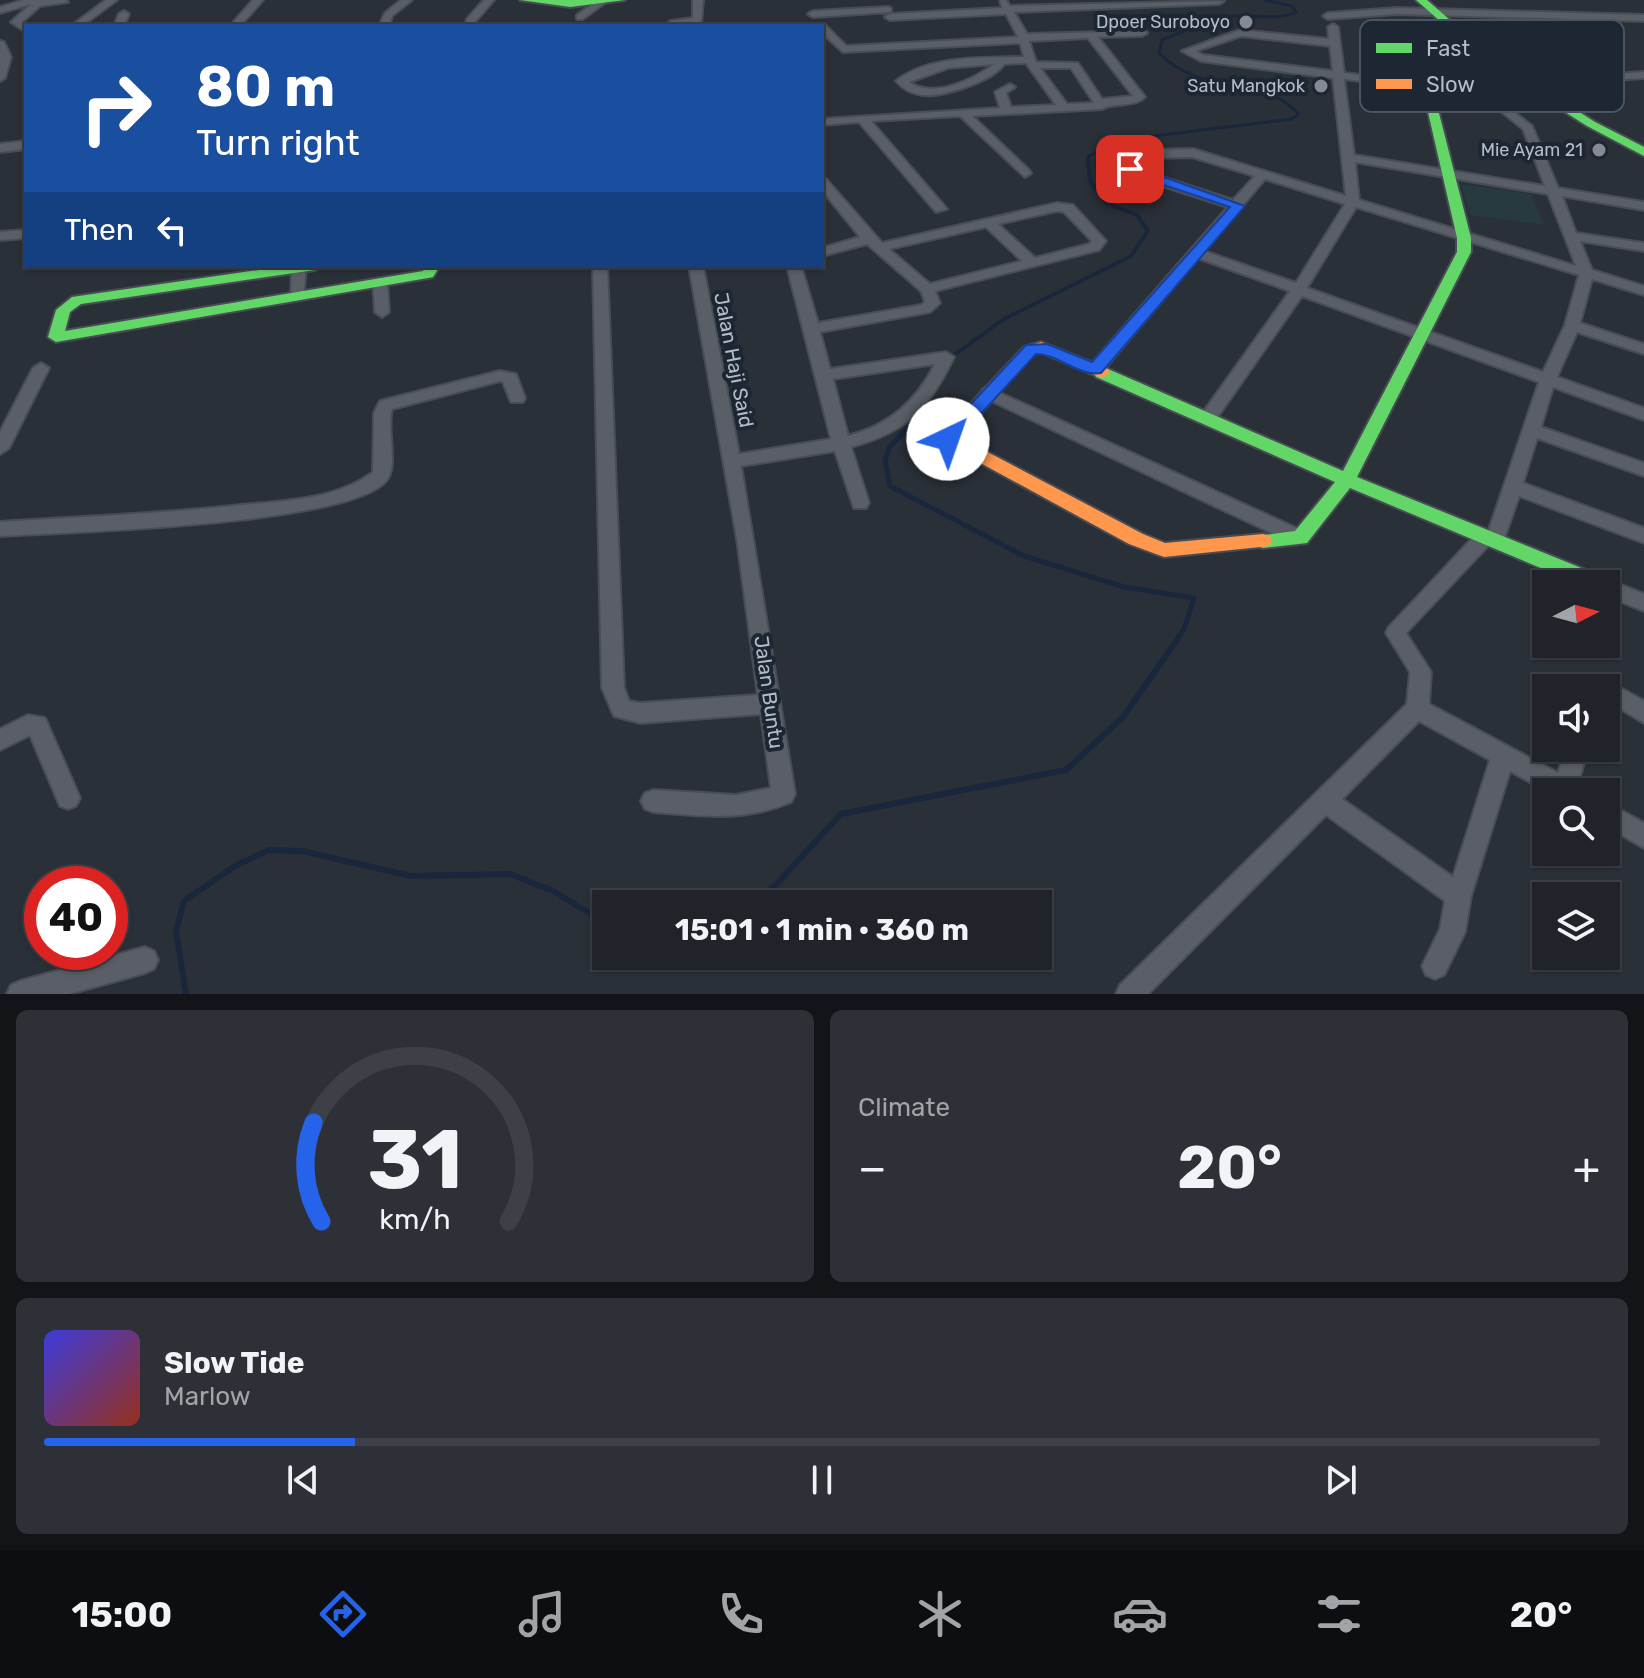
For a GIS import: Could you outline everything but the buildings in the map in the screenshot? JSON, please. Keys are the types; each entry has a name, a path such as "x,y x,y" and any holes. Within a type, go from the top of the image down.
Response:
{"street":[{"path":"79,24 112,0"},
{"path":"237,24 258,0"},
{"path":"385,24 388,15 407,0"},
{"path":"468,24 489,0"},
{"path":"536,0 611,1"},
{"path":"672,24 698,21 698,0"},
{"path":"1383,0 1644,18"},
{"path":"24,28 16,22 38,1"},
{"path":"0,10 38,1 63,2"},
{"path":"580,17 611,1"},
{"path":"824,30 839,48 872,53 893,23 1006,7 1219,1"},
{"path":"807,2 819,24"},
{"path":"1328,16 1427,5 1444,20"},
{"path":"1006,7 1024,39 1031,62 1065,109"},
{"path":"1601,7 1612,16"},
{"path":"120,24 124,14"},
{"path":"813,14 1024,39 1142,33"},
{"path":"1208,418 1298,291 1353,201 1333,27"},
{"path":"1334,43 1237,33 1187,51 1201,58 1339,74 1360,74"},
{"path":"1091,35 1139,97 1135,100 1101,102"},
{"path":"0,78 6,57 0,44 24,37"},
{"path":"824,122 1102,106 1074,65 1031,62 998,62 941,64 901,81 915,92 935,94 995,69 998,62"},
{"path":"1624,76 1644,75"},
{"path":"1007,112 1000,92 1010,87"},
{"path":"1443,112 1447,176 1464,238 1464,252 1347,480 1300,538 1164,550 1136,539 950,441 948,437 1034,348 1047,349 1347,480 1490,538 1555,570"},
{"path":"1129,994 1417,709 1424,683 1421,670 1400,642 1396,633 1398,628 1490,538 1514,487 1548,379 1572,325 1586,274 1528,128 1510,112"},
{"path":"1574,112 1644,152"},
{"path":"964,114 1025,173"},
{"path":"862,118 941,209"},
{"path":"0,148 24,145"},
{"path":"1238,206 1136,173 1129,165 1149,154 1181,153 1264,173 1464,238 1644,291"},
{"path":"1350,158 1644,206"},
{"path":"1095,369 1264,173"},
{"path":"812,329 925,309 933,298 927,289 875,243 824,184"},
{"path":"824,252 990,224 1049,208 1065,207 1082,220 1099,241 1094,247 927,289"},
{"path":"0,223 6,225 0,236"},
{"path":"990,224 1030,261"},
{"path":"0,236 24,234"},
{"path":"1571,236 1644,247"},
{"path":"1195,252 1644,414"},
{"path":"297,268 71,302 63,310 56,337 428,274 434,268"},
{"path":"298,296 304,268"},
{"path":"600,268 613,688 622,709 640,713 771,704"},
{"name":"Jalan Haji Said","path":"696,268 733,461"},
{"path":"795,268 841,444 860,503"},
{"path":"380,282 382,312"},
{"path":"1572,325 1644,349"},
{"path":"733,461 841,444 880,433 921,404 946,357 824,375"},
{"path":"3,438 41,368"},
{"path":"0,529 214,515 342,497 370,485 382,472 382,413 386,405 500,376 510,378 517,398"},
{"path":"989,393 1300,538"},
{"path":"1534,431 1644,470"},
{"name":"Jalan Buntu","path":"653,801 734,806 771,800 783,794 733,461"},
{"path":"1514,487 1644,536"},
{"path":"1620,593 1644,603"},
{"path":"1620,698 1644,713"},
{"path":"1417,709 1544,778"},
{"path":"0,740 28,725 37,725 68,798"},
{"path":"1435,966 1452,932 1459,896 1503,756"},
{"path":"1324,800 1459,896"},
{"path":"1620,821 1644,836"},
{"path":"20,994 145,960"}],"green space":[{"path":"1461,184 1531,194 1544,225 1470,215"}],"waterway":[{"path":"1088,159 1112,141 1292,119 1299,114 1284,101 1267,93 1194,76 1159,53 1162,40 1215,20 1234,16 1281,16 1296,12 1292,6 1265,0"},
{"path":"950,358 1004,319 1131,256 1148,231 1137,215 1106,203 1090,181 1088,159"},
{"path":"935,389 926,408 889,448 885,461 890,486 1024,556 1124,587 1194,598 1184,629 1175,642"},
{"path":"771,890 841,814 1066,770 1123,717 1177,640"},
{"path":"186,994 176,931 184,901 235,866 269,850 302,851 411,876 510,874 553,891 592,915"}],"traffic: fast":[{"path":"525,0 570,4 620,0"},
{"path":"1421,0 1444,20"},
{"path":"1263,541 1300,538 1347,480 1464,252 1464,238 1433,112"},
{"path":"1572,112 1644,152"},
{"path":"301,268 77,300 63,310 56,337 428,274 432,268"},
{"path":"1102,373 1347,480 1565,570"}],"traffic: slow":[{"path":"1102,373 1041,347 1029,350 948,438 1136,539 1164,550 1263,541"}],"place":[{"name":"Dpoer Suroboyo","path":"1246,22"},
{"name":"Satu Mangkok","path":"1321,86"},
{"name":"Mie Ayam 21","path":"1599,150"}],"route":[{"path":"948,439 1031,349 1047,349 1095,369 1238,206 1130,169"}]}
